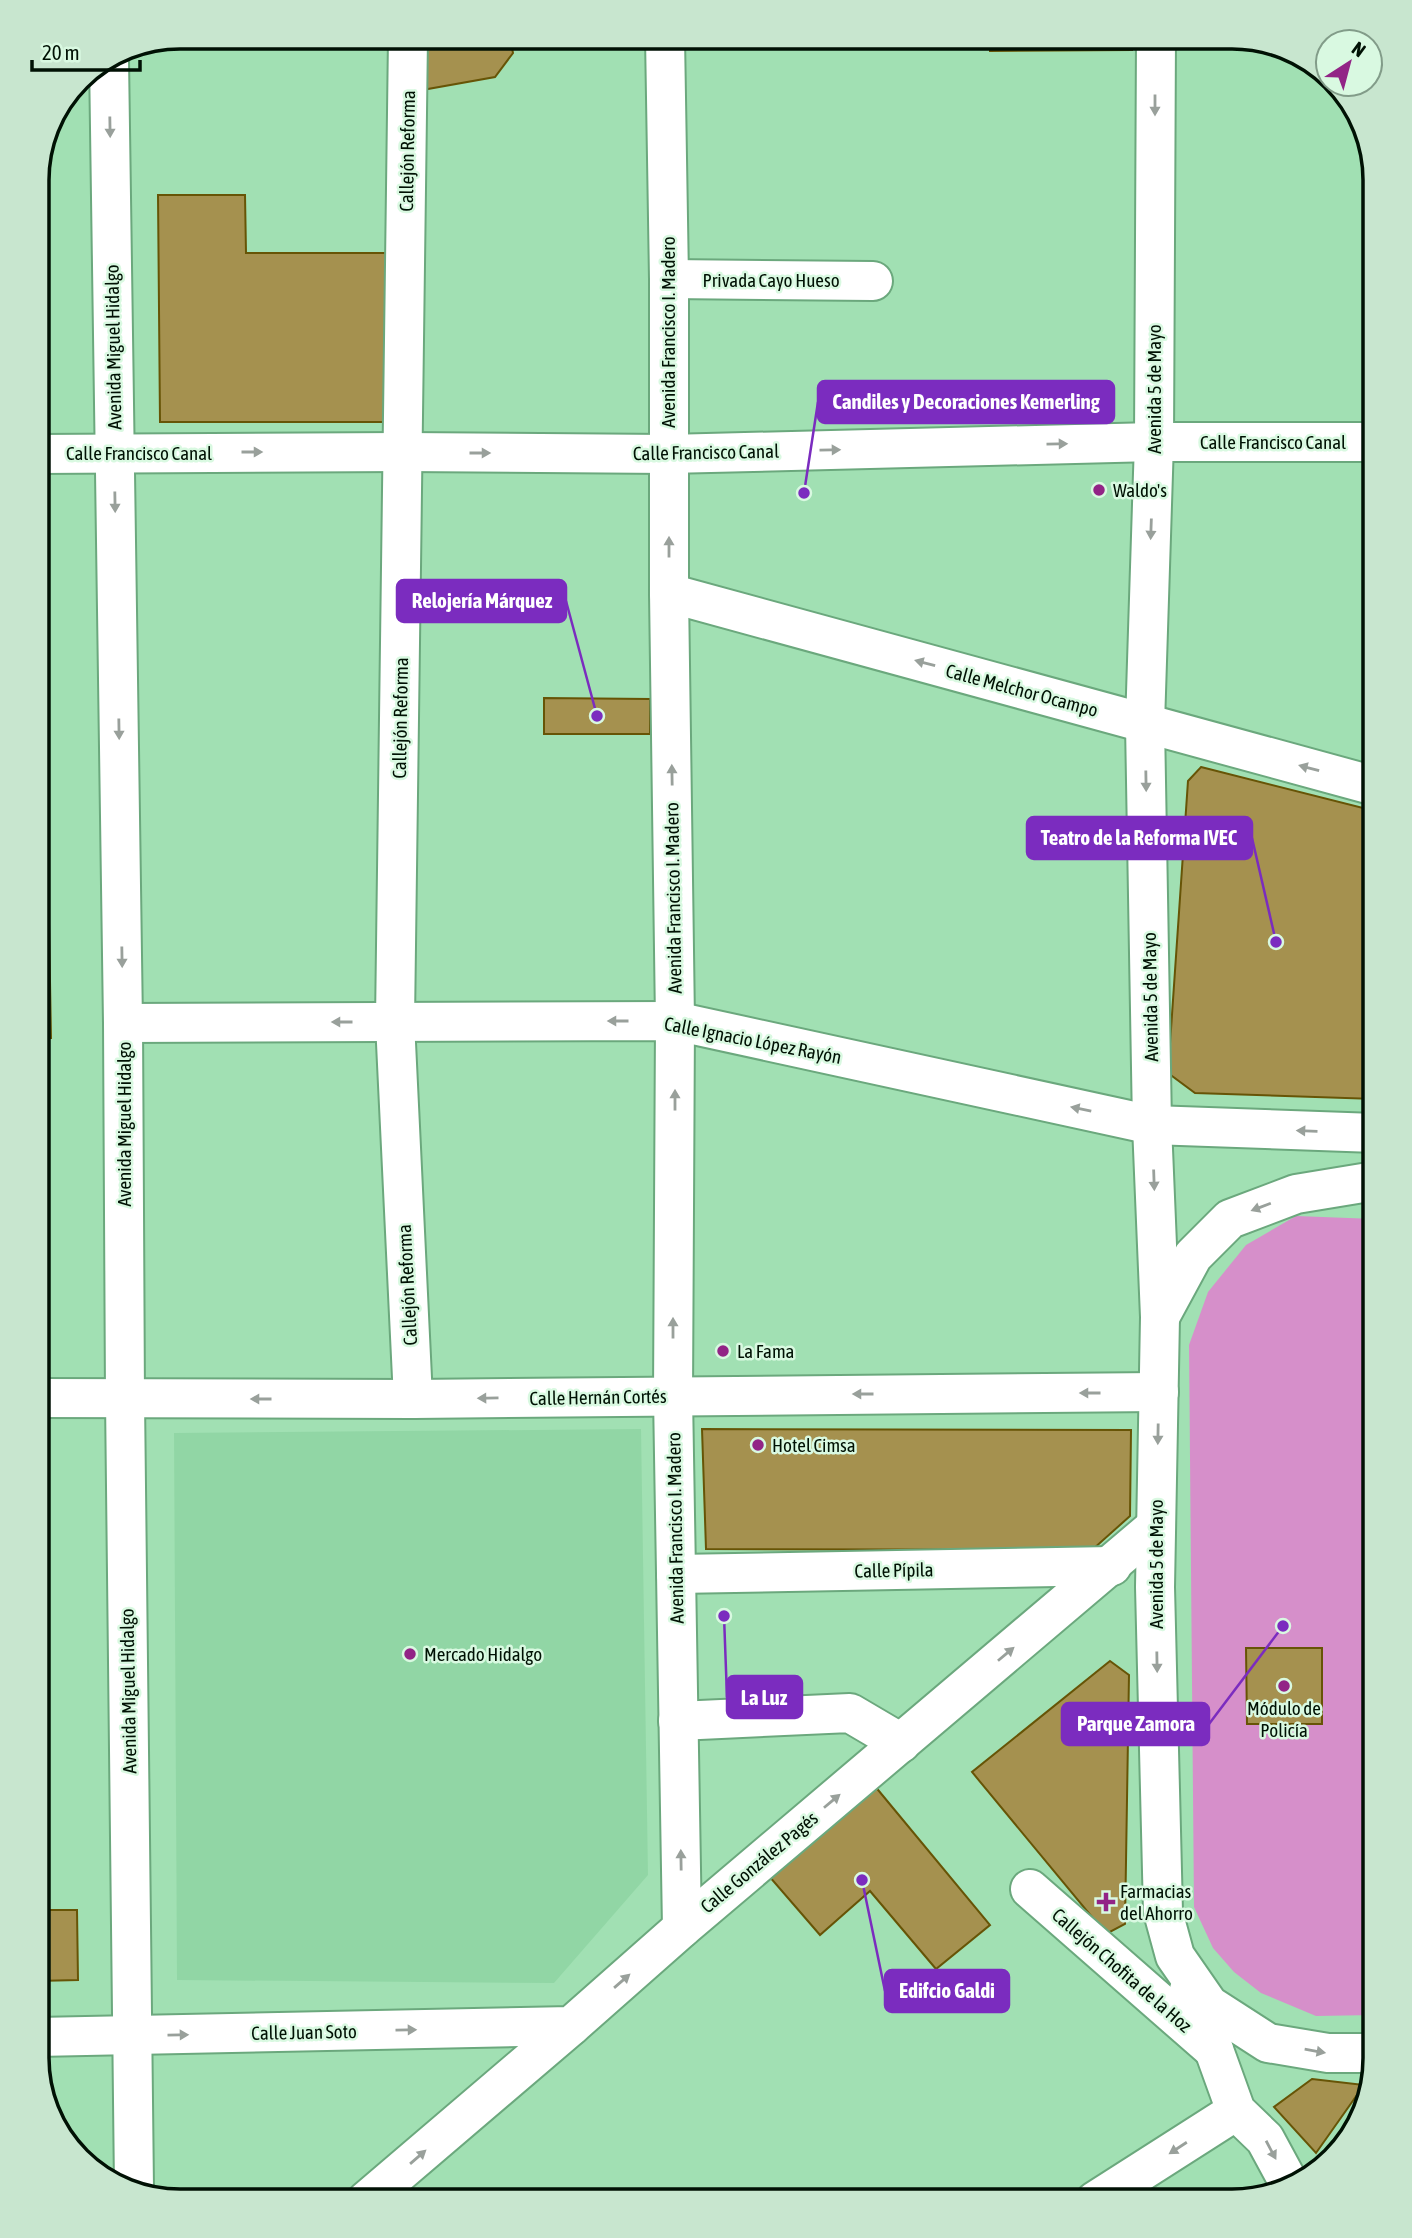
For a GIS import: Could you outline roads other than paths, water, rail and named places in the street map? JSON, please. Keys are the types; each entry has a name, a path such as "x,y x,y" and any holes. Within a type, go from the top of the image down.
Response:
{"street":[{"name":"Callejón Reforma","path":"408,49 395,1022 413,1399"},
{"name":"Avenida Francisco I. Madero","path":"665,49 675,1021 673,1396 682,1928"},
{"name":"Avenida 5 de Mayo","path":"1156,49 1154,442 1145,724 1152,1125 1160,1317 1155,1527 1163,1912 1175,1956 1236,2111"},
{"name":"Avenida Miguel Hidalgo","path":"109,70 123,1023 134,2180"},
{"name":"Privada Cayo Hueso","path":"669,279 873,281"},
{"name":"Calle Francisco Canal","path":"49,454 668,454 1154,442 1363,442"},
{"name":"Calle Melchor Ocampo","path":"669,593 1363,783"},
{"name":"Calle Ignacio López Rayón","path":"123,1023 675,1021 1152,1125 1363,1133"},
{"path":"1160,1317 1193,1256 1230,1219 1296,1194 1363,1183"},
{"name":"Calle Hernán Cortés","path":"49,1398 413,1399 1158,1392"},
{"name":"Calle González Pagés","path":"380,2189 682,1928 1155,1527"},
{"name":"Calle Pípila","path":"676,1574 1112,1566"},
{"path":"678,1721 850,1713 901,1743"},
{"name":"Callejón Chofita de la Hoz","path":"1030,1889 1214,2050"},
{"name":"Avenida 5 de Mayo","path":"1175,1956 1209,2005 1268,2043"},
{"name":"Calle Juan Soto","path":"49,2037 571,2026"},
{"path":"1214,2050 1268,2043 1328,2053 1363,2053"},
{"path":"1114,2189 1236,2111 1265,2139 1286,2177"}],"place":[{"name":"Waldo's","path":"1099,490"},
{"name":"Candiles y Decoraciones Kemerling","path":"804,493"},
{"name":"Relojería Márquez","path":"597,716"},
{"name":"Teatro de la Reforma IVEC","path":"1276,942"},
{"name":"La Fama","path":"723,1351"},
{"name":"Hotel Cimsa","path":"758,1445"},
{"name":"La Luz","path":"724,1616"},
{"name":"Parque Zamora","path":"1283,1626"},
{"name":"Mercado Hidalgo","path":"410,1654"},
{"name":"Módulo de Policía","path":"1284,1686"},
{"name":"Edifcio Galdi","path":"862,1880"},
{"name":"Farmacias del Ahorro","path":"1106,1902"}]}
